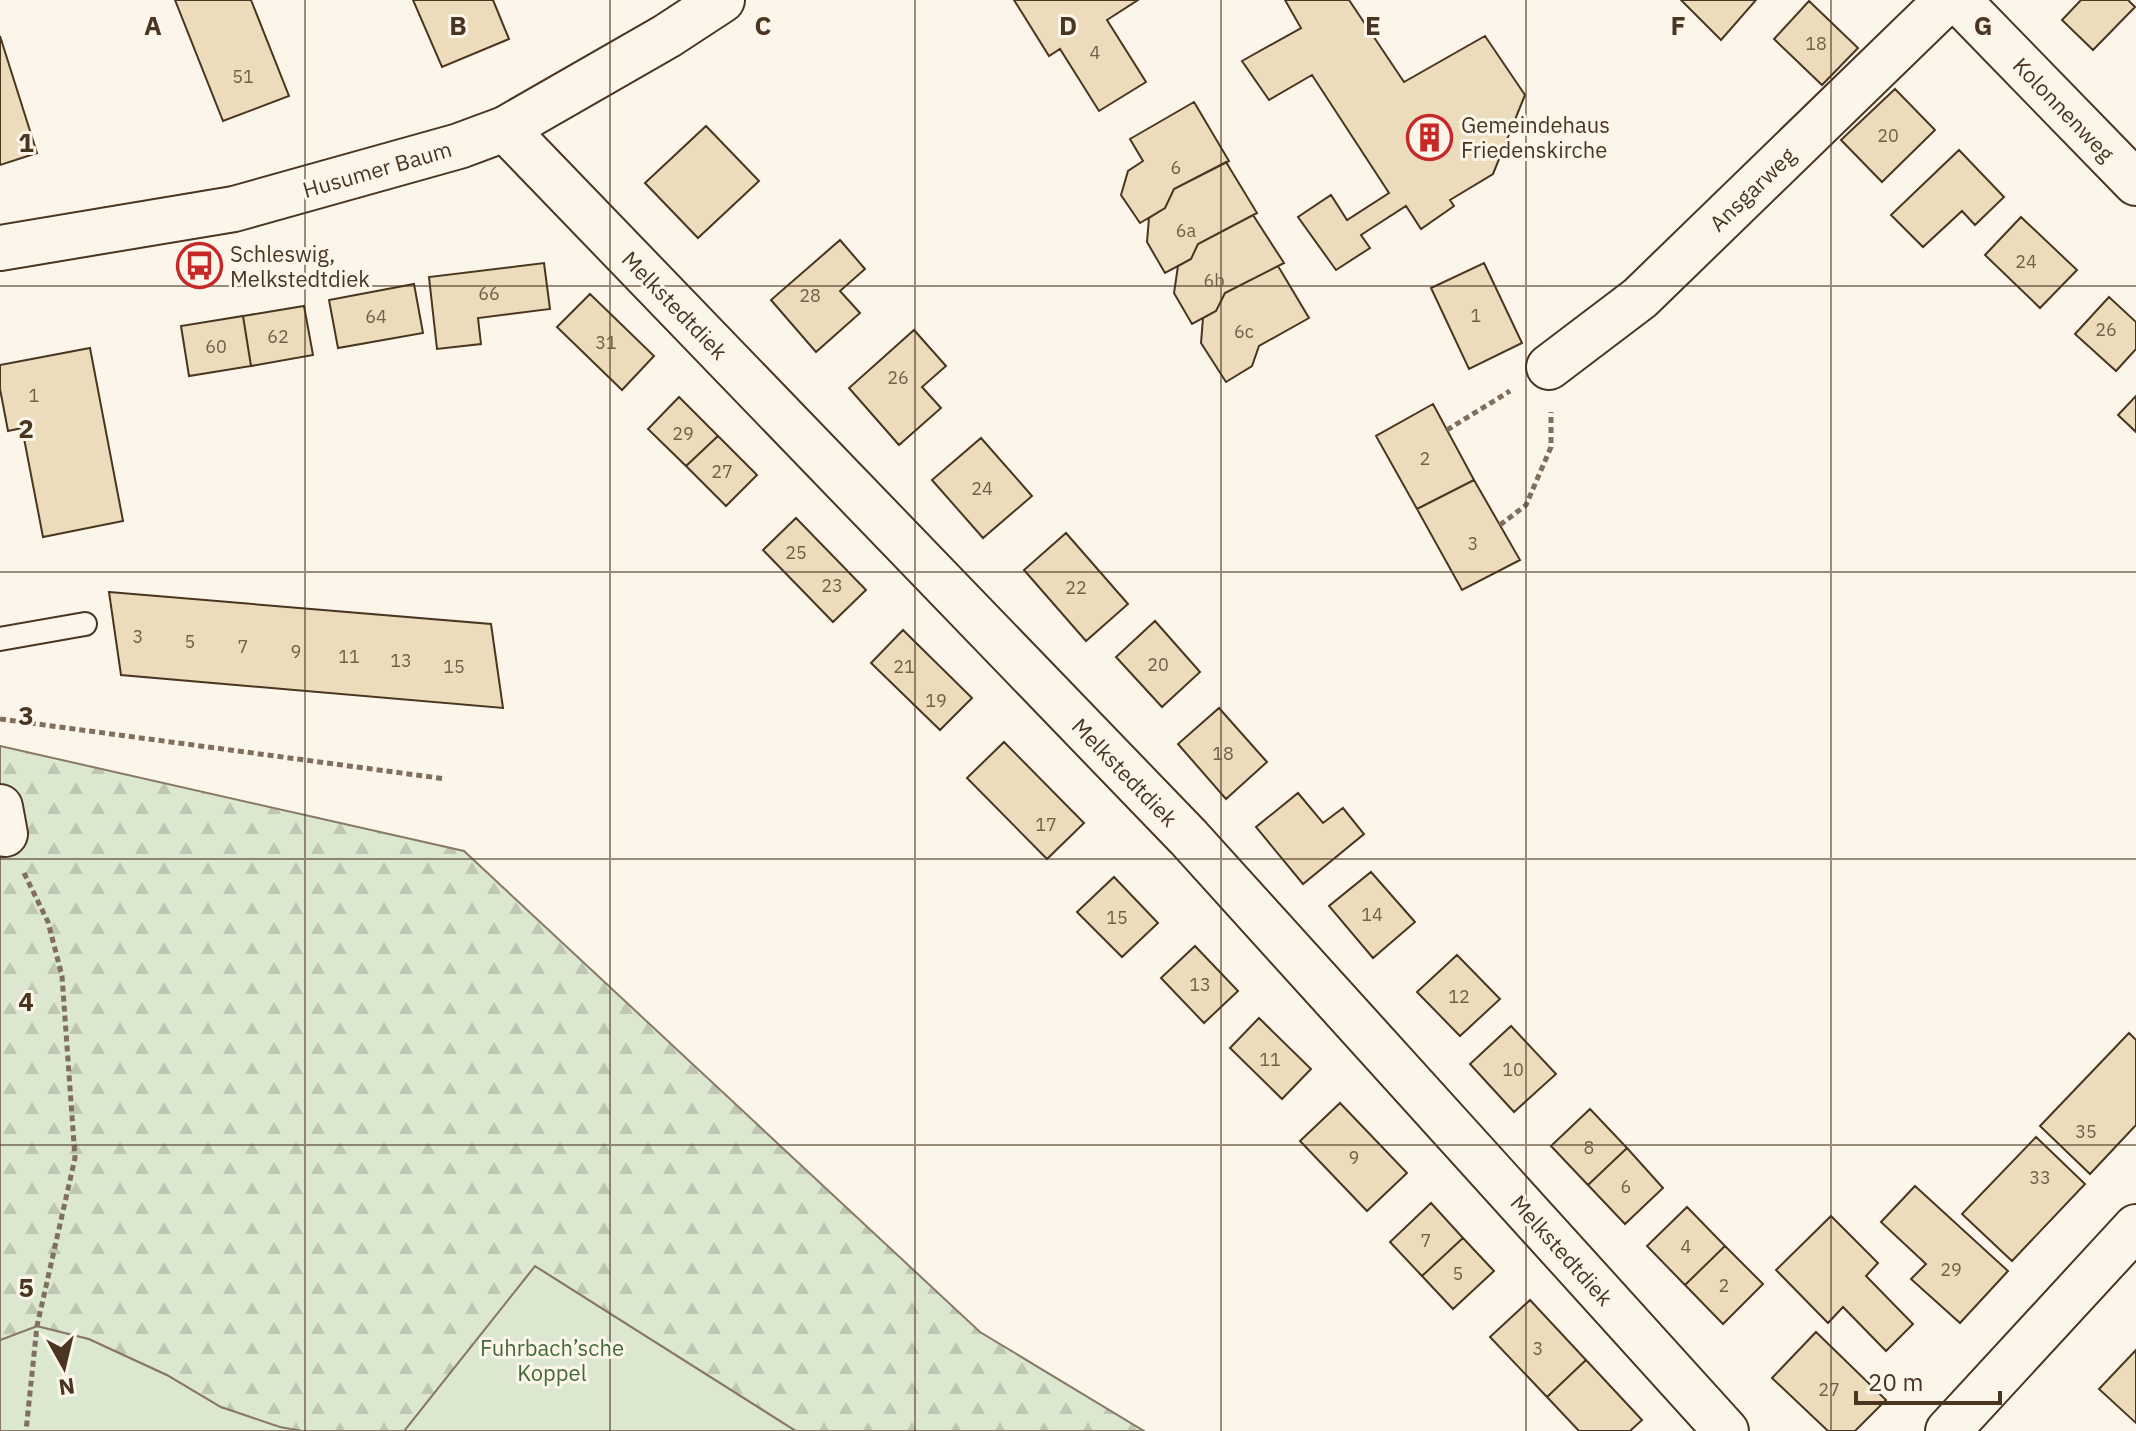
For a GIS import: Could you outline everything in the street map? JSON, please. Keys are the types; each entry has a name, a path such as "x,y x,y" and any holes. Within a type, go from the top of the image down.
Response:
{"street":[{"name":"Husumer Baum","path":"0,248 234,209 459,146 505,129 667,36 722,0"},
{"name":"Ansgarweg","path":"1542,371 1640,298 1947,0"},
{"name":"Kolonnenweg","path":"1958,0 2136,183"},
{"name":"Melkstedtdiek","path":"505,129 1189,838 1726,1431"},
{"path":"1948,1431 2136,1227"}],"lane":[{"path":"0,639 85,624"}],"path":[{"path":"1447,430 1542,371 1551,401 1551,447 1526,505 1500,525"},
{"path":"0,719 446,779"},
{"path":"3,820 48,922 62,976 75,1158 37,1326 26,1431"}],"green space":[{"path":"0,746 464,851 980,1332 1144,1431 796,1431 535,1266 404,1431 302,1431 280,1427 221,1407 167,1375 89,1339 37,1326 0,1340"},
{"name":"Fuhrbach’sche Koppel","path":"535,1266 796,1431 404,1431"},
{"path":"37,1326 89,1339 167,1375 221,1407 302,1431 0,1431 0,1340"}],"building":[{"path":"175,0 251,0 289,96 223,121"},
{"path":"413,0 493,0 509,39 442,67"},
{"path":"1014,0 1138,0 1107,20 1146,82 1099,111 1060,49 1049,56"},
{"name":"Gemeindehaus Friedenskirche","path":"1285,0 1349,0 1404,82 1485,36 1525,95 1493,174 1450,200 1454,206 1421,229 1406,206 1361,235 1370,248 1336,270 1298,217 1331,195 1347,220 1389,193 1312,75 1269,100 1242,61 1301,28"},
{"path":"1681,0 1756,0 1721,40"},
{"path":"2081,0 2128,0 2135,7 2093,50 2062,20"},
{"path":"1809,1 1858,48 1822,85 1774,39"},
{"path":"0,36 37,153 0,165"},
{"path":"1895,89 1935,130 1882,182 1841,140"},
{"path":"1194,102 1229,161 1174,189 1165,208 1140,223 1121,195 1128,171 1143,161 1130,139"},
{"path":"706,126 759,181 698,238 645,183"},
{"path":"1959,150 2004,197 1975,225 1962,211 1923,247 1891,215"},
{"path":"1226,162 1257,213 1198,244 1191,259 1165,273 1147,242 1149,218 1165,208 1174,189"},
{"path":"1253,215 1284,263 1225,293 1216,311 1192,324 1174,293 1178,266 1191,259 1198,244"},
{"path":"2021,217 2077,270 2040,308 1985,255"},
{"path":"840,240 865,269 840,291 860,313 816,352 771,300"},
{"path":"544,263 550,309 478,318 481,344 437,349 429,277"},
{"path":"1484,263 1522,343 1469,369 1431,288"},
{"path":"1278,266 1309,318 1259,346 1252,366 1226,382 1201,343 1203,318 1216,311 1225,293"},
{"path":"414,284 423,333 338,348 329,300"},
{"path":"590,294 654,356 622,390 557,327"},
{"path":"2109,297 2136,322 2136,349 2116,371 2075,334"},
{"path":"304,306 313,355 251,366 243,316"},
{"path":"243,316 251,366 189,376 181,326"},
{"path":"914,330 946,366 922,387 941,408 899,445 849,388"},
{"path":"90,348 123,521 43,537 22,428 8,431 0,389 0,365"},
{"path":"2136,396 2136,432 2118,415"},
{"path":"679,397 718,436 686,466 648,429"},
{"path":"1433,404 1474,480 1417,509 1376,436"},
{"path":"718,436 757,475 726,506 686,466"},
{"path":"981,438 1032,496 983,538 932,480"},
{"path":"1474,480 1520,560 1462,590 1417,509"},
{"path":"796,518 866,590 833,622 763,550"},
{"path":"1066,533 1128,604 1086,641 1024,570"},
{"path":"109,592 491,624 503,708 121,675"},
{"path":"1155,621 1200,672 1162,707 1116,657"},
{"path":"903,630 972,698 940,730 871,663"},
{"path":"1219,708 1267,762 1226,799 1178,744"},
{"path":"1004,742 1084,823 1047,859 967,778"},
{"path":"1298,793 1323,823 1343,808 1364,834 1303,884 1256,827"},
{"path":"1371,872 1415,922 1373,958 1329,906"},
{"path":"1114,877 1158,923 1122,957 1077,912"},
{"path":"1195,946 1238,991 1204,1023 1161,978"},
{"path":"1457,955 1500,999 1460,1036 1417,992"},
{"path":"1259,1018 1311,1069 1282,1099 1230,1048"},
{"path":"1511,1026 1556,1074 1514,1112 1470,1064"},
{"path":"2129,1033 2136,1040 2136,1125 2090,1174 2040,1126"},
{"path":"1340,1103 1407,1173 1367,1211 1300,1141"},
{"path":"1590,1109 1627,1148 1588,1185 1551,1146"},
{"path":"2036,1137 2085,1184 2012,1261 1962,1214"},
{"path":"1627,1148 1663,1188 1625,1224 1588,1185"},
{"path":"1915,1186 2008,1271 1960,1323 1911,1279 1926,1264 1881,1222"},
{"path":"1431,1203 1463,1238 1422,1276 1390,1242"},
{"path":"1687,1207 1725,1246 1685,1285 1647,1246"},
{"path":"1831,1216 1878,1263 1866,1276 1913,1324 1886,1351 1843,1307 1828,1323 1776,1270"},
{"path":"1463,1238 1494,1271 1453,1309 1422,1276"},
{"path":"1725,1246 1763,1284 1723,1324 1685,1285"},
{"path":"1530,1300 1586,1360 1547,1397 1490,1337"},
{"path":"1816,1332 1886,1400 1855,1431 1828,1431 1772,1378"},
{"path":"2136,1350 2136,1423 2099,1389"},
{"path":"1586,1360 1642,1420 1630,1431 1579,1431 1547,1397"}],"place":[{"name":"Gemeindehaus Friedenskirche","path":"1430,137"},
{"name":"Schleswig, Melkstedtdiek","path":"199,266"}]}
